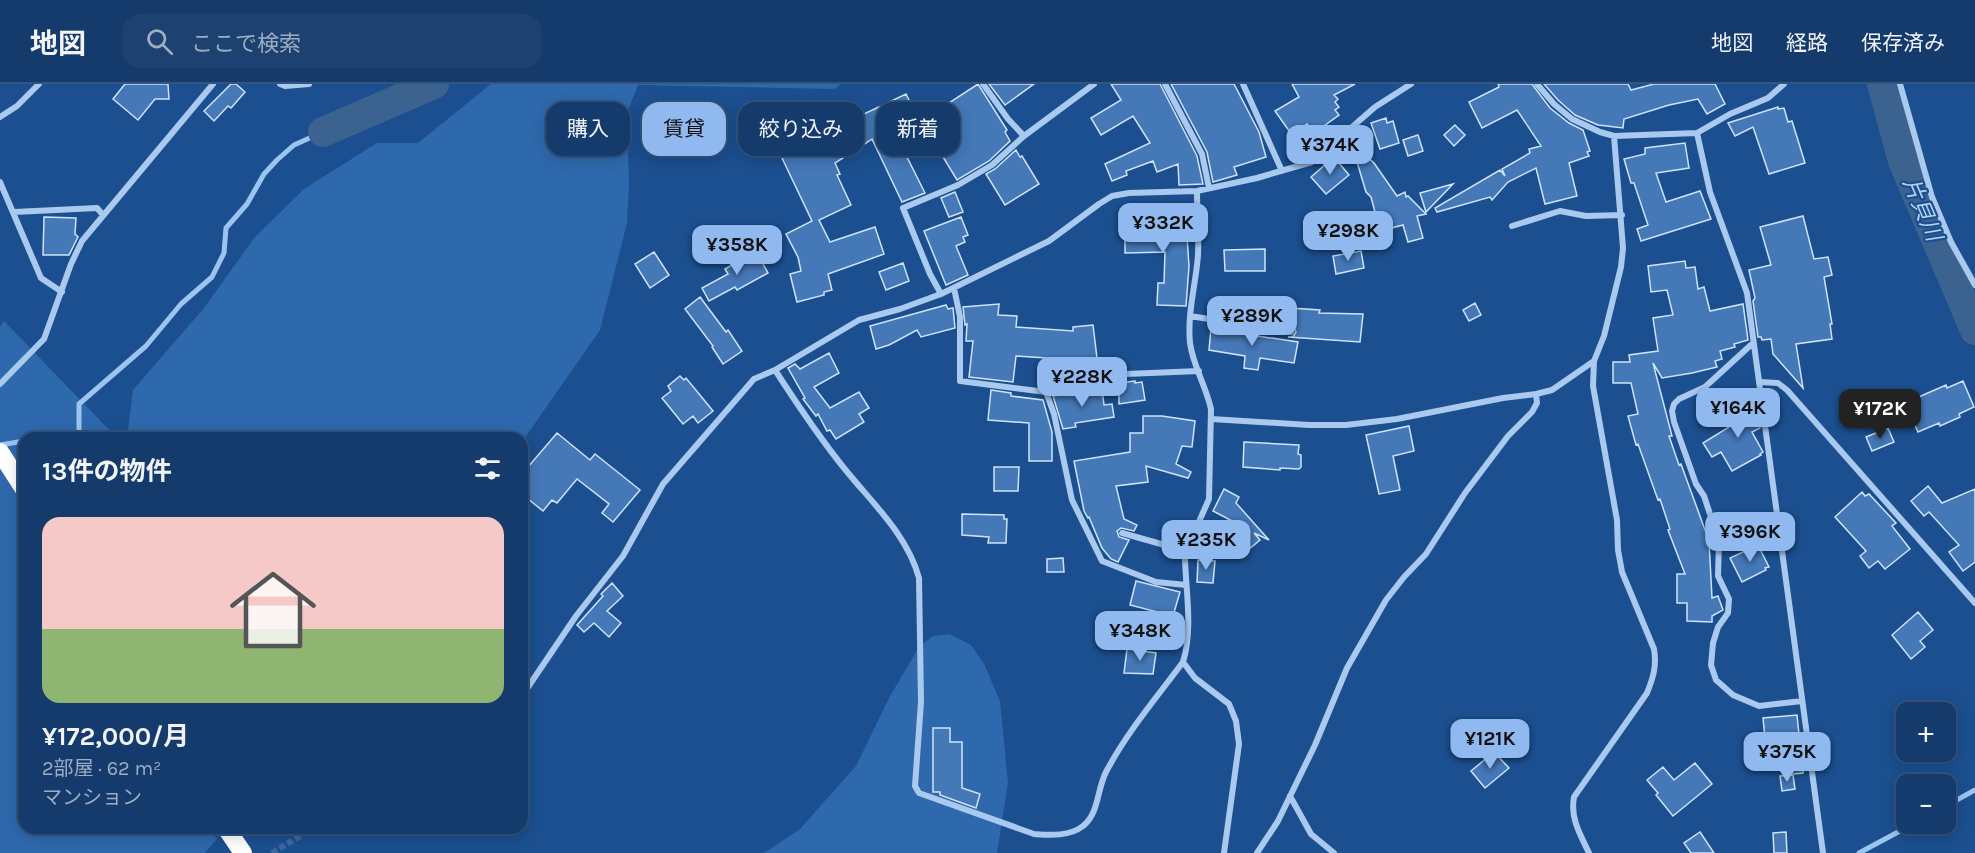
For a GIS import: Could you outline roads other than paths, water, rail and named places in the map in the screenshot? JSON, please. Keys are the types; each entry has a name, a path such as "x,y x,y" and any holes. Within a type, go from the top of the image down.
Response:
{"highway":[{"path":"0,452 18,480"},
{"path":"230,834 243,853"}],"street":[{"path":"0,117 17,106 39,84"},
{"path":"0,384 44,339 71,264 82,241 213,84"},
{"path":"280,84 285,86 309,84"},
{"path":"983,84 1008,119 1024,136"},
{"path":"941,294 930,274 903,208 967,180 992,165 1024,136 1094,84"},
{"path":"1165,84 1202,154 1209,188"},
{"path":"1243,84 1282,171"},
{"path":"528,687 576,616 623,555 663,484 754,379 775,370 859,320 900,309 941,294 1049,241 1112,196 1209,188 1312,162 1375,107 1411,84"},
{"path":"1537,84 1554,104 1572,119 1614,136 1696,133 1730,114 1768,98 1784,84"},
{"path":"1900,84 1932,197 1951,242 1975,285"},
{"path":"1696,133 1710,192 1745,283 1823,853"},
{"path":"1589,853 1575,823 1572,809 1574,797 1647,693 1656,662 1654,650 1622,572 1618,550 1617,520 1593,386 1594,361 1604,336 1621,267 1623,248 1614,136"},
{"path":"0,182 41,278 62,291"},
{"path":"775,370 803,414 904,542 915,562 919,578 921,702 915,786 919,793 1034,834 1053,836 1083,826 1093,814 1101,781 1112,760 1183,662 1186,650 1188,610 1186,551 1209,499 1211,419 1208,396 1194,361 1190,342 1190,316 1198,255 1197,190"},
{"path":"14,212 97,208 103,214"},
{"path":"1512,226 1560,211 1586,216 1622,215"},
{"path":"954,288 960,317 960,381 1046,392 1083,386 1126,374 1199,371"},
{"path":"1190,316 1291,332"},
{"path":"1753,343 1705,387 1679,399 1672,411 1696,484 1704,496 1719,541 1718,576 1729,599 1728,613 1718,627 1713,643 1711,665 1716,680 1733,694 1759,706 1802,701"},
{"path":"1211,419 1272,424 1355,424 1397,419 1552,390 1594,361"},
{"path":"1759,382 1778,383 1787,390 1975,603"},
{"path":"1046,392 1054,414 1072,500 1102,561 1156,582 1186,585"},
{"path":"1257,853 1278,822 1315,745 1347,668 1374,620 1404,577 1426,554 1465,493 1509,436 1533,412 1537,403 1536,394"},
{"path":"1122,533 1186,551"},
{"path":"1183,662 1195,678 1229,704 1238,730 1237,761 1224,853"},
{"path":"1290,796 1311,834 1334,853"}],"waterway":[{"path":"323,132 434,84"},
{"name":"片貝川","path":"1882,84 1903,161 1975,330"},
{"path":"79,432 79,404 146,346 181,304 212,277 224,253 226,228 247,204 264,174 294,145 323,132"},
{"path":"0,445 18,442"},
{"path":"1956,800 1975,790"},
{"path":"1859,853 1896,833"}],"tunnel":[{"path":"272,853 303,834"}]}
